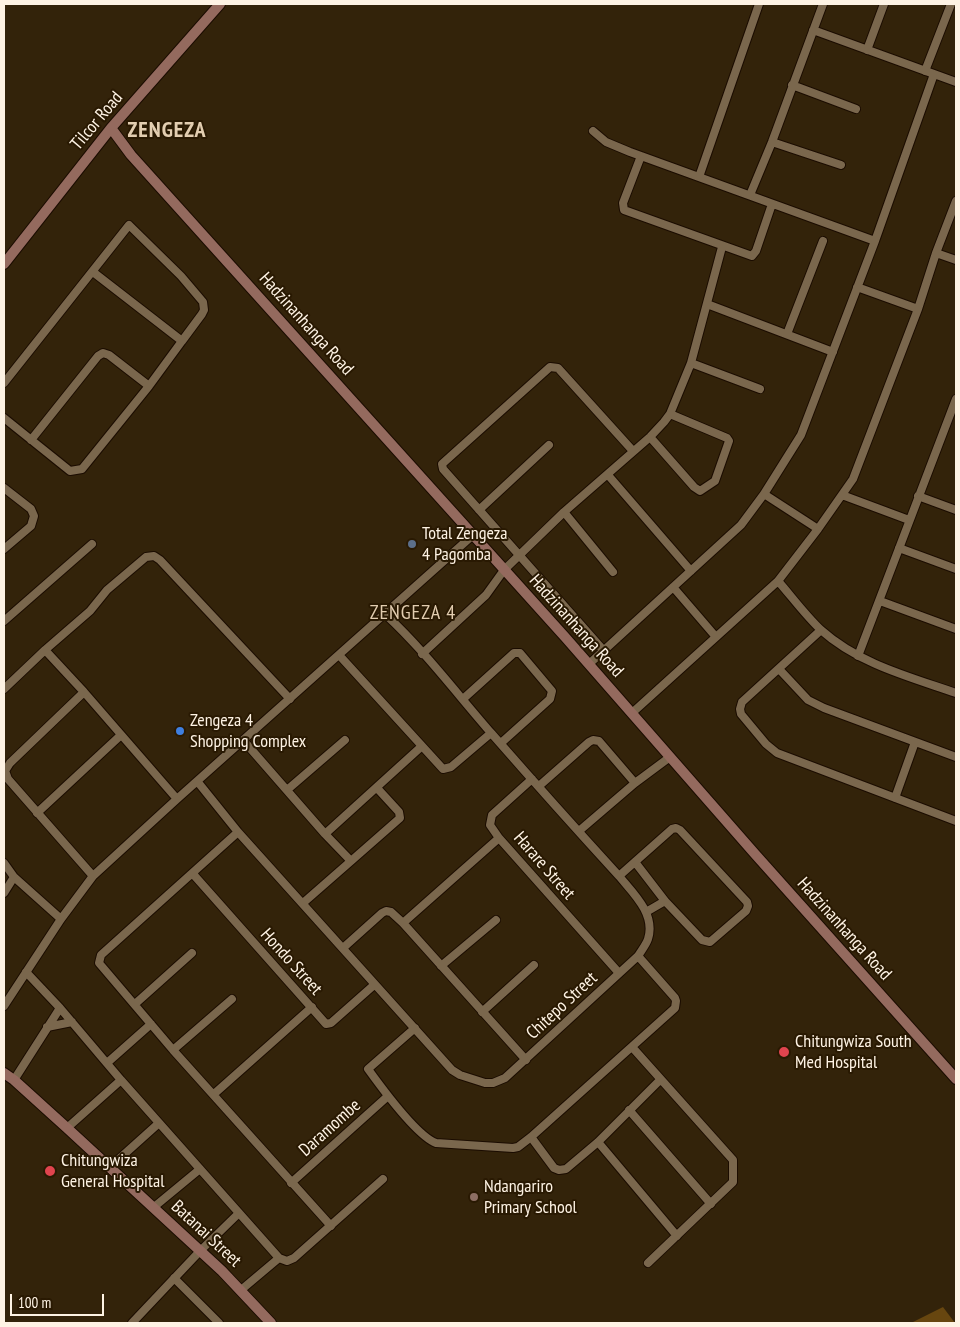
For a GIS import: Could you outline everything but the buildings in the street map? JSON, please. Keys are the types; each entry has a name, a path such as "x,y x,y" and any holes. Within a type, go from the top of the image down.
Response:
{"street":[{"name":"Tilcor Road","path":"4,264 111,128 220,4"},
{"path":"699,177 759,4"},
{"path":"750,196 823,4"},
{"path":"867,50 884,4"},
{"path":"925,71 951,4"},
{"path":"813,30 956,82"},
{"path":"589,664 741,526 764,494 801,435 875,241 934,74"},
{"path":"792,85 856,109"},
{"name":"Hadzinanhanga Road","path":"111,128 131,155 589,664 755,854 956,1079"},
{"path":"593,131 606,142 641,156 875,241"},
{"path":"772,142 841,165"},
{"path":"641,156 623,203 624,210 722,247 752,256 756,251 772,204"},
{"path":"632,714 778,581 853,479 918,309 936,253 956,201"},
{"path":"4,383 129,224 181,276 204,307 202,314 149,386 82,469 70,471 4,418"},
{"path":"787,334 824,241"},
{"path":"422,654 486,595 504,570 564,512 650,437 670,414 691,363 722,247"},
{"path":"936,253 956,260"},
{"path":"93,272 182,341"},
{"path":"858,287 918,309"},
{"path":"708,304 833,352"},
{"path":"31,440 98,356 103,353 109,355 149,386"},
{"path":"691,363 760,389"},
{"path":"604,650 443,469 442,464 550,367 558,368 633,451"},
{"path":"858,656 956,399"},
{"path":"650,437 694,487 700,491 715,482 729,441 670,414"},
{"path":"479,510 548,444"},
{"path":"608,475 691,572"},
{"path":"4,488 31,509 34,516 31,526 4,550"},
{"path":"764,494 818,529"},
{"path":"842,495 909,520"},
{"path":"918,496 956,510"},
{"path":"564,512 613,572"},
{"path":"4,1006 60,919 93,876 473,535"},
{"path":"4,621 92,544"},
{"path":"899,548 956,569"},
{"path":"4,688 90,611 107,590 146,557 154,556 160,560 290,698"},
{"path":"778,581 821,630 858,656 904,675 956,693"},
{"path":"673,588 716,637"},
{"path":"880,601 956,629"},
{"name":"Chitepo Street","path":"197,781 238,832 344,948 374,985 415,1028 447,1066 460,1075 488,1084 499,1081 526,1060 638,956 648,939 649,931 646,912 619,876 491,733 463,698 401,629 385,614"},
{"path":"821,630 742,702 740,706 741,714 772,750 956,820"},
{"path":"45,650 177,799"},
{"path":"463,698 514,653 520,653 527,661 552,691 550,699 501,743"},
{"path":"339,655 441,768 447,769 491,733"},
{"path":"779,669 808,700 824,708 956,757"},
{"path":"84,692 17,756 6,768 6,775 93,876"},
{"path":"37,813 121,735"},
{"path":"243,740 351,861"},
{"path":"287,790 345,740"},
{"path":"539,786 589,742 596,740 599,741 636,783"},
{"path":"895,798 915,742"},
{"path":"325,834 422,746"},
{"path":"578,831 670,757"},
{"name":"Harare Street","path":"532,779 492,815 490,825 499,838 619,973"},
{"path":"303,903 400,818 399,812 377,788"},
{"path":"619,876 635,862 672,830 678,829 747,902 746,911 712,941 702,940 665,901 635,862"},
{"path":"238,832 100,957 100,965 173,1050 331,1226"},
{"path":"403,923 499,838"},
{"path":"4,863 14,878 60,919"},
{"name":"Hondo Street","path":"193,874 326,1024 332,1023 374,985"},
{"path":"4,893 14,878"},
{"path":"646,912 665,901"},
{"path":"344,948 386,911 391,912 526,1060"},
{"path":"441,966 496,920"},
{"path":"135,1004 192,953"},
{"path":"415,1028 368,1069 388,1096 424,1136 436,1143 515,1148 531,1137 672,1011 676,1001 638,956"},
{"path":"482,1012 534,965"},
{"path":"26,972 60,1008 121,1080 279,1258 287,1261 294,1258 383,1179"},
{"path":"173,1050 232,1000"},
{"path":"214,1094 312,1007"},
{"path":"14,1080 60,1008"},
{"path":"47,1028 72,1022"},
{"path":"107,1063 151,1024"},
{"path":"632,1047 733,1160 733,1182 648,1263"},
{"name":"Batanai Street","path":"4,1073 68,1128 200,1250 242,1290 271,1323"},
{"path":"68,1128 121,1080"},
{"path":"531,1137 554,1168 559,1170 566,1169 598,1142 660,1080"},
{"name":"Daramombe","path":"291,1183 388,1096"},
{"path":"629,1110 712,1204"},
{"path":"110,1167 159,1123"},
{"path":"598,1142 677,1236"},
{"path":"154,1207 200,1169"},
{"path":"132,1323 200,1250 239,1213"},
{"path":"242,1290 279,1258"},
{"path":"174,1278 219,1323"}],"shaded area":[{"path":"943,1307 955,1323 911,1323"}],"place":[{"name":"Total Zengeza 4 Pagomba","path":"412,544"},
{"name":"Zengeza 4 Shopping Complex","path":"180,731"},
{"name":"Chitungwiza South Med Hospital","path":"784,1052"},
{"name":"Chitungwiza General Hospital","path":"50,1171"},
{"name":"Ndangariro Primary School","path":"474,1197"}],"district":[{"name":"ZENGEZA","path":"167,131"},
{"name":"ZENGEZA 4","path":"413,613"}]}
